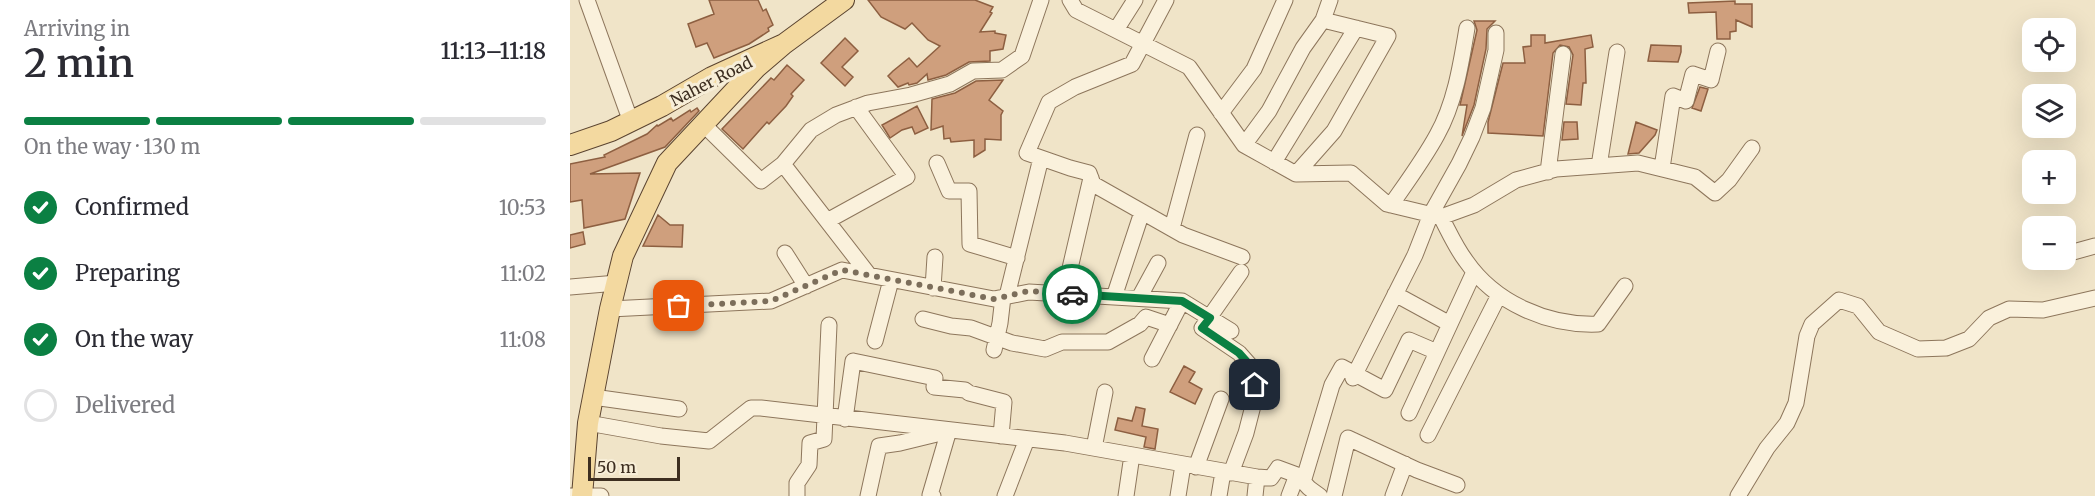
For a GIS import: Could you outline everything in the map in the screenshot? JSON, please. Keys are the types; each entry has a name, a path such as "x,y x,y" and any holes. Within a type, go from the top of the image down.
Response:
{"main road":[{"name":"Naher Road","path":"570,145 631,122 712,77 784,44 844,0"},
{"path":"584,496 588,423 610,309 623,256 667,163 756,68 784,44"}],"street":[{"path":"587,0 631,122"},
{"path":"703,124 761,182 783,164 812,130 836,115 856,107 950,84 973,71 1002,70 1022,56 1041,0"},
{"path":"1070,0 1076,10 1189,67 1244,145 1296,174 1351,173 1388,204 1436,215 1474,205 1516,180 1548,172 1599,166 1638,163 1662,168 1695,177 1715,193 1729,180 1752,148"},
{"path":"1116,30 1135,0"},
{"path":"1166,0 1132,64 1075,87 1049,102 1027,153 1089,173 1093,184 1183,235 1242,265 1202,328 1239,353 1255,371 1255,399 1246,433 1227,472 1219,496"},
{"path":"1221,113 1254,69 1285,0"},
{"path":"1244,145 1269,111 1303,48 1323,20 1330,0"},
{"path":"1296,174 1334,131 1388,36 1323,20"},
{"path":"1274,162 1356,28"},
{"path":"1392,205 1438,134 1452,100 1461,67 1467,28"},
{"path":"1354,377 1460,164 1483,108 1496,50 1496,33"},
{"path":"1662,168 1673,96 1686,100 1693,74 1711,80 1718,51"},
{"path":"1599,166 1617,52"},
{"path":"1548,172 1563,54"},
{"path":"827,221 908,177 856,107"},
{"path":"1172,228 1197,135"},
{"path":"996,343 1005,297 1017,258 1041,158"},
{"path":"938,163 949,191 969,191 970,243 1017,258"},
{"path":"783,164 869,275"},
{"path":"1064,294 1091,178"},
{"path":"1114,297 1142,212"},
{"path":"1436,215 1474,272 1499,295 1530,311 1560,321 1598,324 1625,286"},
{"path":"2076,251 2095,246"},
{"path":"785,253 806,286"},
{"path":"933,288 935,257"},
{"path":"1139,298 1158,263"},
{"path":"610,309 771,301 842,270 994,299 1029,291 1182,301 1231,331"},
{"path":"1409,413 1474,272"},
{"path":"875,341 891,279"},
{"path":"570,287 617,283"},
{"path":"1395,294 1450,324"},
{"path":"1428,435 1499,295"},
{"path":"1738,496 1767,448 1787,423 1796,403 1807,336 1812,324 1839,300 1858,306 1879,332 1918,349 1946,348 1969,339 1989,318 2009,309 2043,310 2095,298"},
{"path":"1152,359 1182,301"},
{"path":"923,319 971,328 986,334 996,343 1012,343 1044,349 1062,342 1108,342 1140,324 1146,317 1170,325"},
{"path":"797,496 797,483 809,465 810,443 824,439 829,325"},
{"path":"1289,496 1300,478 1332,385 1342,367 1354,377 1385,390 1409,340 1437,352"},
{"path":"845,419 853,362 935,378 934,387 965,390 1004,402 1001,436"},
{"path":"1094,448 1105,392"},
{"path":"593,397 679,409"},
{"path":"1178,496 1221,399"},
{"path":"588,423 661,436 709,441 751,408 1094,448 1257,477 1271,478 1278,468 1300,478 1320,496"},
{"path":"931,496 949,430"},
{"path":"868,496 879,446 949,430"},
{"path":"1334,496 1348,438 1457,485"},
{"path":"1005,496 1027,439"},
{"path":"1126,496 1132,455"},
{"path":"1393,496 1405,464"},
{"path":"1255,496 1257,477"}],"building":[{"path":"709,0 758,0 763,11 766,9 773,25 768,28 769,31 749,44 714,58 707,43 696,47 688,24 714,14"},
{"path":"868,0 975,0 993,7 990,12 992,13 980,32 995,31 995,33 1006,35 1003,49 990,51 990,61 969,62 946,75 928,80 927,74 917,83 909,85 908,83 898,87 888,76 893,71 909,58 917,67 940,46 928,40 912,23 905,29 881,17"},
{"path":"1735,1 1735,4 1752,4 1752,27 1736,20 1736,31 1730,32 1730,39 1717,39 1716,12 1689,13 1688,3"},
{"path":"1474,21 1495,21 1487,29 1486,49 1474,105 1462,136 1467,105 1460,105 1477,30"},
{"path":"1531,35 1545,35 1545,43 1591,35 1593,47 1585,49 1586,83 1583,83 1581,105 1566,104 1573,55 1569,47 1560,45 1553,53 1543,136 1488,133 1488,122 1503,63 1525,63 1523,47 1531,46"},
{"path":"845,38 858,51 842,67 853,77 845,86 821,63"},
{"path":"1651,45 1681,46 1678,62 1648,61"},
{"path":"787,65 804,80 791,94 793,96 786,106 769,124 767,122 743,149 722,129 771,78 774,80"},
{"path":"1003,80 989,100 1003,111 1001,140 985,139 985,150 974,157 974,140 951,142 950,138 944,139 943,126 931,130 932,99 955,93 976,81"},
{"path":"1700,87 1708,89 1701,111 1692,108"},
{"path":"917,106 928,128 915,134 912,127 890,138 882,125"},
{"path":"697,108 699,111 665,147 590,174 640,173 625,219 584,228 582,200 570,202 570,164 605,157 604,155 647,134 657,125 671,118 673,121"},
{"path":"1564,122 1577,122 1578,139 1562,140"},
{"path":"1636,122 1657,130 1639,153 1628,154"},
{"path":"658,215 670,225 683,225 682,247 643,246"},
{"path":"583,232 585,244 570,248 570,235"},
{"path":"1184,366 1195,372 1189,382 1202,389 1195,404 1170,392"},
{"path":"1136,407 1145,409 1142,426 1158,429 1155,449 1144,447 1146,437 1115,430 1118,418 1132,421"}],"way so far":[{"path":"679,306 771,301 842,270 994,299 1029,291 1072,294"}],"route":[{"path":"1072,294 1182,301 1210,318 1202,328 1239,353 1255,371 1255,385"}]}
